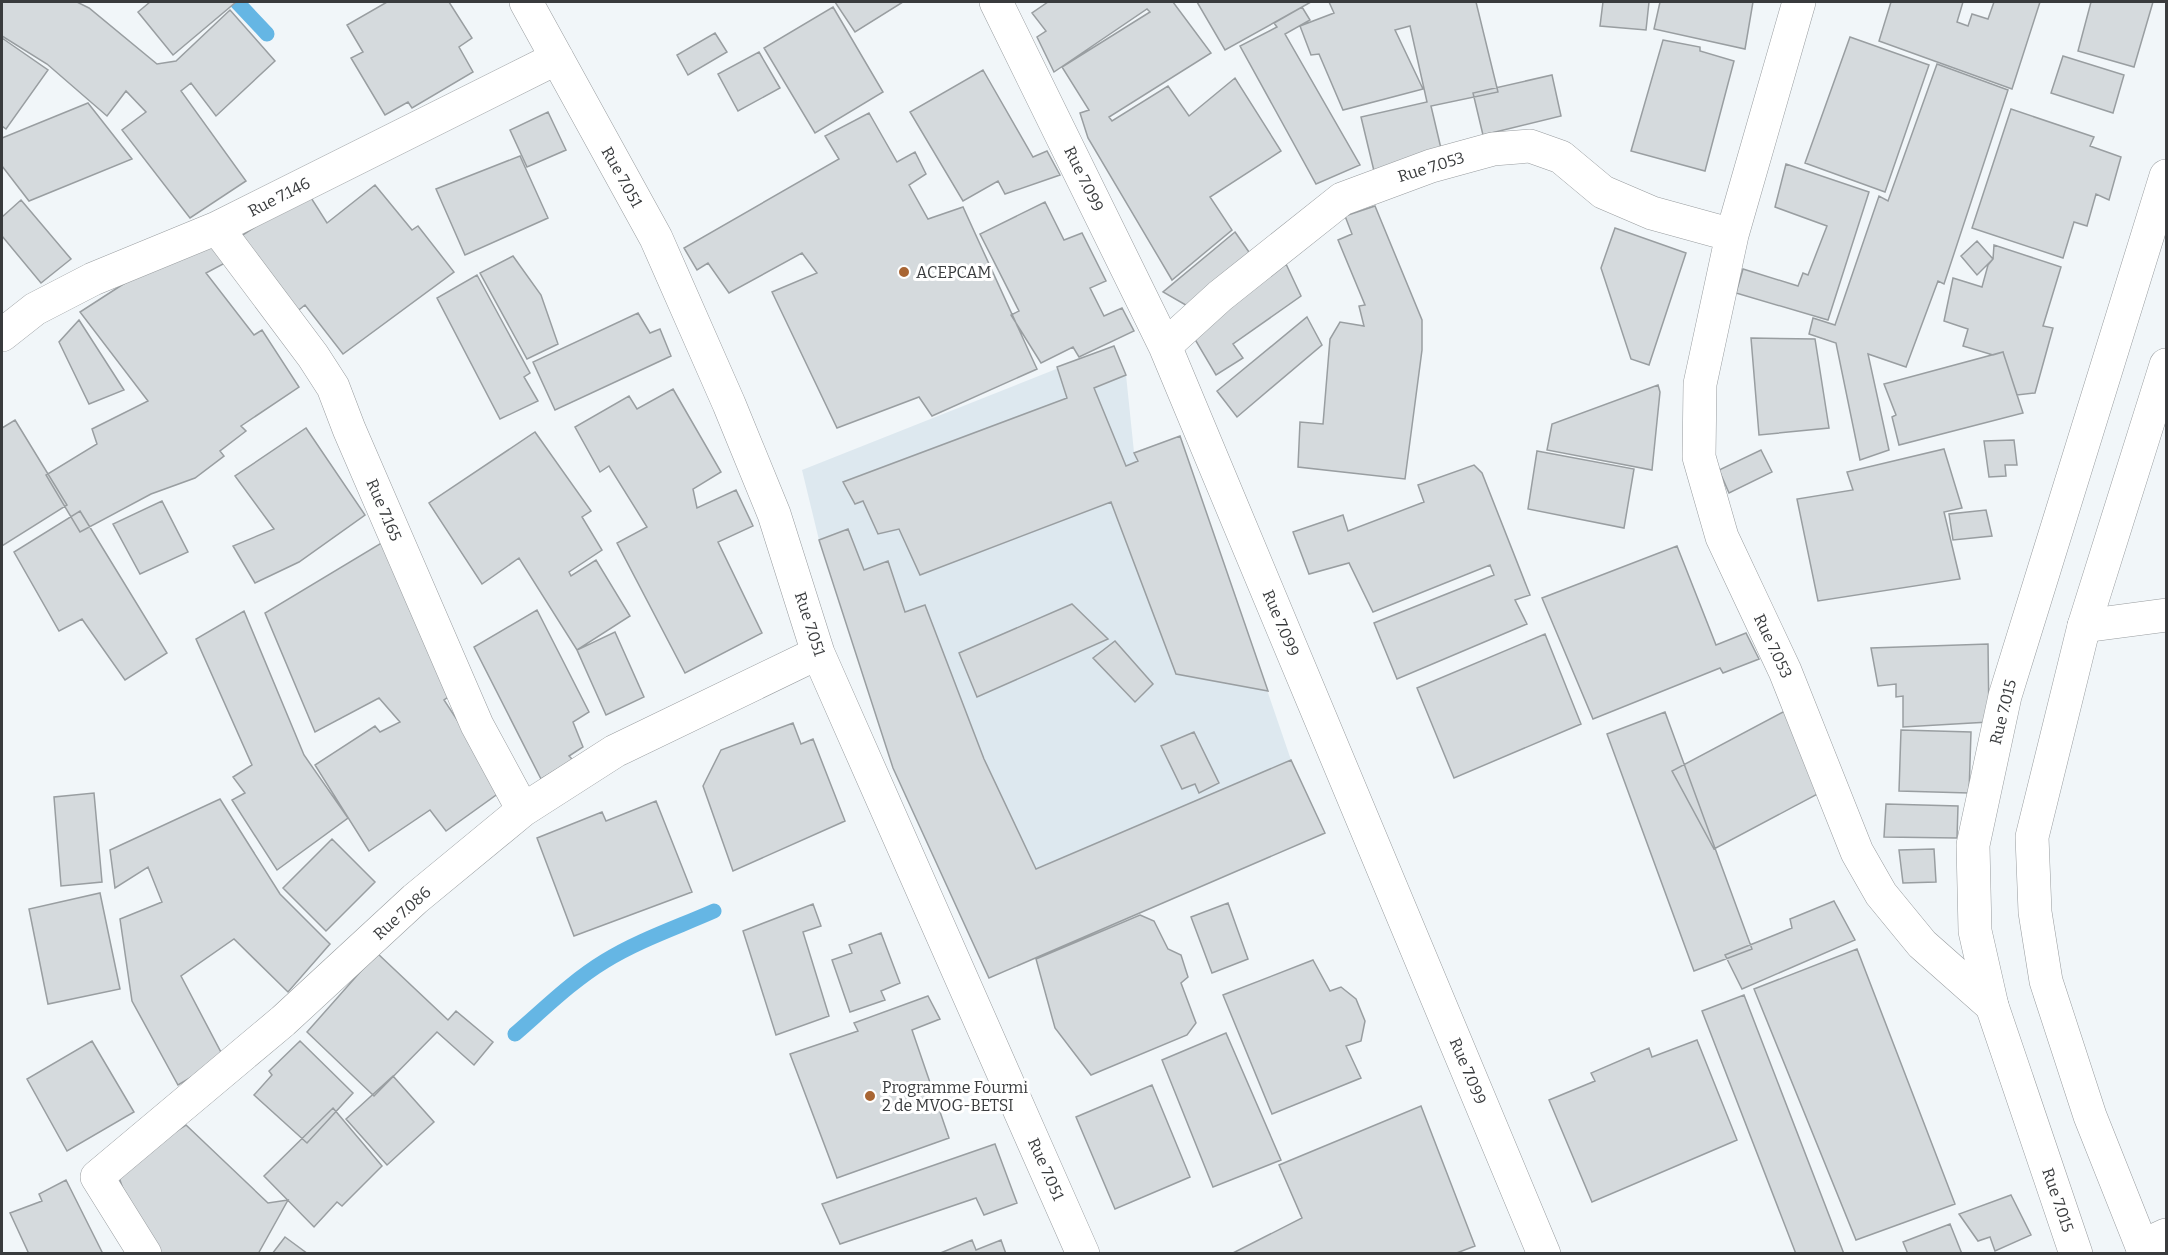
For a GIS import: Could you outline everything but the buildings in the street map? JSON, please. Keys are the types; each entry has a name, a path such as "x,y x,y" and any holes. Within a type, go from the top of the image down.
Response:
{"street":[{"name":"Rue 7.051","path":"526,2 656,238 774,514 818,653 1083,1254"},
{"name":"Rue 7.099","path":"996,2 1165,346 1544,1254"},
{"name":"Rue 7.053","path":"1799,2 1732,235 1700,384 1699,457 1722,537 1785,670 1857,852 1881,894 1922,944 1992,1006"},
{"name":"Rue 7.146","path":"2,335 35,309 93,279 218,228 557,58"},
{"name":"Rue 7.053","path":"1165,346 1220,296 1342,199 1431,166 1493,149 1530,146 1560,157 1603,192 1652,213 1732,235"},
{"name":"Rue 7.015","path":"2076,1254 1992,1006 1975,932 1973,845 2005,696 2166,176"},
{"name":"Rue 7.165","path":"218,228 313,356 333,387 473,715 523,810"},
{"path":"2151,1245 2090,1116 2046,981 2035,912 2032,837 2084,626 2166,365"},
{"path":"2084,626 2166,615"},
{"name":"Rue 7.086","path":"145,1254 97,1177 284,1021 415,899 523,810 615,751 818,653"}],"shaded area":[{"path":"1114,346 1126,375 1134,452 1180,436 1291,760 1325,833 989,978 893,768 819,540 802,470"}],"waterway":[{"path":"237,2 267,34"},
{"path":"515,1034 570,986 605,961 645,940 714,911"}],"place":[{"name":"ACEPCAM","path":"904,272"},
{"name":"Programme Fourmi 2 de MVOG-BETSI","path":"870,1096"}]}
